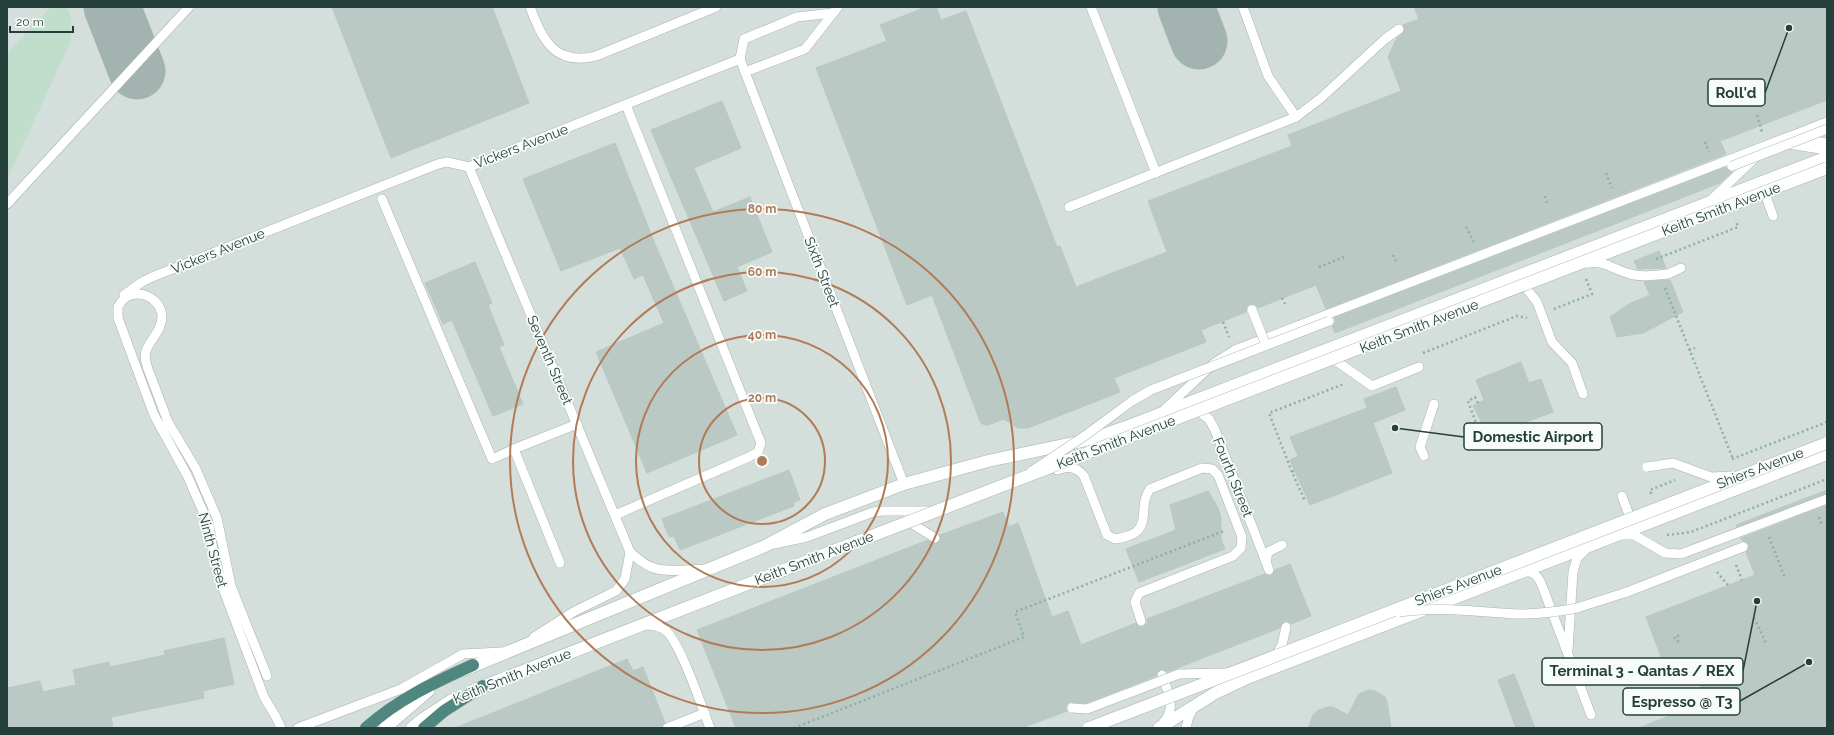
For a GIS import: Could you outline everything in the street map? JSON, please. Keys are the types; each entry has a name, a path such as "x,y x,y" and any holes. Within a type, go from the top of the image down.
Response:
{"highway":[{"path":"366,728 405,699 433,683 473,665"},
{"path":"424,728 444,711 483,686"}],"street":[{"name":"Keith Smith Avenue","path":"385,728 418,698 434,686 473,665 765,546 825,514 904,484 988,462 1092,439 1177,408 1827,157"},
{"name":"Keith Smith Avenue","path":"412,728 440,707 483,686 1827,168"},
{"name":"Shiers Avenue","path":"1089,728 1827,443"},
{"name":"Shiers Avenue","path":"1158,728 1217,692 1264,672 1827,454"}],"lane":[{"path":"7,204 189,7"},
{"path":"530,7 540,33 548,45 558,53 569,58 582,59 596,56 716,7"},
{"path":"1091,7 1156,173"},
{"path":"1243,7 1268,76 1296,117"},
{"path":"740,59 744,39 797,17 836,10"},
{"path":"745,72 805,49 836,10"},
{"path":"1069,207 1296,117 1321,98 1385,39 1399,29"},
{"name":"Sixth Street","path":"740,59 904,484"},
{"name":"Vickers Avenue","path":"120,302 125,294 152,277 438,164 447,162 469,167 740,59"},
{"path":"615,515 749,457 758,452 761,443 626,105"},
{"path":"1732,166 1827,122"},
{"path":"1160,414 1213,364 1235,350 1769,145 1827,129"},
{"path":"1788,141 1827,143"},
{"path":"1788,141 1827,150"},
{"path":"1709,203 1769,145"},
{"name":"Seventh Street","path":"469,167 630,552"},
{"path":"1761,182 1773,216"},
{"path":"382,199 492,459 577,424"},
{"path":"1573,266 1600,262 1637,276 1668,274 1681,268"},
{"path":"1499,284 1518,284 1526,288 1537,302 1552,342 1572,364 1583,394"},
{"path":"120,302 126,296 140,294 149,296 155,300 159,307 162,318 160,327 146,350 146,362 148,369 168,422 196,469 217,518 231,586 267,676"},
{"name":"Ninth Street","path":"120,302 117,313 154,415 187,474 209,526 214,556 224,591 264,697 281,728"},
{"path":"1252,310 1266,345"},
{"path":"1018,480 1086,435 1132,401 1151,390 1329,321"},
{"path":"1323,351 1372,386 1419,367"},
{"path":"1424,456 1420,447 1434,404"},
{"name":"Fourth Street","path":"1177,408 1195,408 1209,419 1268,566 1268,552 1282,545"},
{"path":"514,449 560,563"},
{"path":"1647,467 1674,463 1711,477 1741,476"},
{"path":"765,546 807,537 873,512 948,511 1065,467 1070,467 1080,471 1084,476 1107,535 1115,539 1136,531 1141,527 1147,495 1150,489 1202,468 1215,471 1218,475 1237,525 1243,543 1241,548 1233,556 1140,593 1135,602 1141,621"},
{"path":"1618,535 1629,525 1630,520 1622,496"},
{"path":"1618,535 1634,535 1665,553 1671,555 1681,554 1827,499"},
{"path":"891,511 935,538"},
{"path":"1568,654 1573,572 1580,553 1593,544"},
{"path":"1382,615 1419,609 1458,609 1518,614 1556,612 1577,608 1627,592 1743,547"},
{"path":"518,647 574,611 622,586 625,579 630,552 643,563 663,570 710,569"},
{"path":"1520,573 1531,572 1538,577 1591,714"},
{"path":"642,624 658,626 671,636 677,644 710,728"},
{"path":"1264,672 1282,645 1286,627"},
{"name":"Keith Smith Avenue","path":"298,728 401,689 463,654 506,652"},
{"path":"1072,708 1087,709 1179,674 1233,672"},
{"path":"1158,728 1168,717 1172,704 1162,675"},
{"path":"1186,728 1189,716 1195,706"},
{"path":"667,728 705,713"}],"path":[{"path":"1545,196 1547,203"},
{"path":"1393,255 1396,262"},
{"path":"1319,267 1344,257"},
{"path":"1653,260 1656,265"},
{"path":"1541,314 1592,294 1585,275"},
{"path":"1663,284 1733,459 1827,422"},
{"path":"1282,298 1285,304"},
{"path":"1689,350 1695,348"},
{"path":"1478,403 1476,397 1468,401 1480,434"},
{"path":"1294,471 1292,472 1305,501"},
{"path":"1691,532 1827,479"},
{"path":"1757,506 1785,578"},
{"path":"794,728 1024,636 1015,612 1237,525"},
{"path":"1754,618 1766,643"}],"shaded area":[{"path":"7,7 1827,7 1827,728 7,728"}],"green space":[{"path":"51,7 66,7 69,11 71,24 70,43 7,180 7,53"}],"building":[{"path":"332,7 492,7 529,103 391,158"},
{"path":"926,7 936,7 941,20 966,11 1057,247 1060,246 1076,287 1167,252 1148,201 1292,146 1288,135 1401,91 1388,57 1397,38 1404,32 1403,25 1419,19 1414,7 1827,7 1827,100 1720,141 1726,154 1326,309 1316,285 1258,308 1255,305 1250,304 1247,307 1246,312 1201,330 1206,342 1114,378 1120,392 1028,428 1018,428 1004,419 988,425 982,424 980,421 932,295 907,305 816,68 887,41 880,25"},
{"path":"722,101 741,148 694,168 713,212 750,197 772,252 737,267 747,291 724,301 651,130"},
{"path":"615,143 655,244 737,435 647,473 596,352 664,323 643,275 634,279 620,248 561,271 523,179"},
{"path":"1726,167 1732,172 1720,183 1335,333 1332,326 1335,322 1334,318"},
{"path":"1659,251 1666,268 1638,269 1634,261"},
{"path":"475,262 492,303 488,305 504,345 499,347 523,404 493,416 452,320 443,324 425,283"},
{"path":"1670,280 1683,312 1643,333 1617,337 1610,317 1629,304 1650,295 1644,282"},
{"path":"1521,362 1529,383 1541,379 1553,412 1489,436 1473,406 1484,400 1476,380"},
{"path":"1396,387 1405,410 1373,423 1392,473 1310,505 1290,460 1298,456 1290,437 1367,408 1364,399"},
{"path":"789,470 800,500 793,503 794,506 680,550 674,536 669,537 662,519"},
{"path":"1827,490 1827,493 1736,527 1736,525"},
{"path":"1208,491 1218,508 1221,518 1221,539 1225,549 1139,582 1126,549 1176,530 1170,505"},
{"path":"1827,505 1827,728 1639,728 1706,701 1689,657 1665,667 1646,617 1755,575 1746,552 1749,545 1742,541 1741,538"},
{"path":"1003,512 1009,527 1018,523 1052,617 1068,611 1081,645 1136,623 1139,627 1143,627 1147,623 1147,619 1265,574 1271,576 1275,570 1290,564 1311,616 1291,624 1288,621 1284,621 1280,628 1167,672 1163,669 1160,670 1156,676 1086,703 1070,702 1067,705 1067,711 1022,728 736,728 697,630 928,540 932,543 937,543 940,541 940,535"},
{"path":"224,638 234,684 203,691 204,698 111,717 113,728 7,728 7,688 40,681 43,692 76,685 73,670 109,662 110,667 165,655 164,651"},
{"path":"627,659 633,671 643,667 665,723 661,728 455,728"},
{"path":"1514,674 1535,728 1516,728 1498,680"},
{"path":"1369,690 1375,691 1385,697 1391,728 1308,728 1313,715 1317,711 1327,707 1333,707 1348,715 1359,694"}],"taxiway":[{"path":"112,7 137,71"},
{"path":"1186,7 1199,41"}],"place":[{"name":"Roll'd","path":"1789,28"},
{"name":"Domestic Airport","path":"1395,428"},
{"name":"Terminal 3 - Qantas / REX","path":"1757,601"},
{"name":"Espresso @ T3","path":"1809,662"}]}
